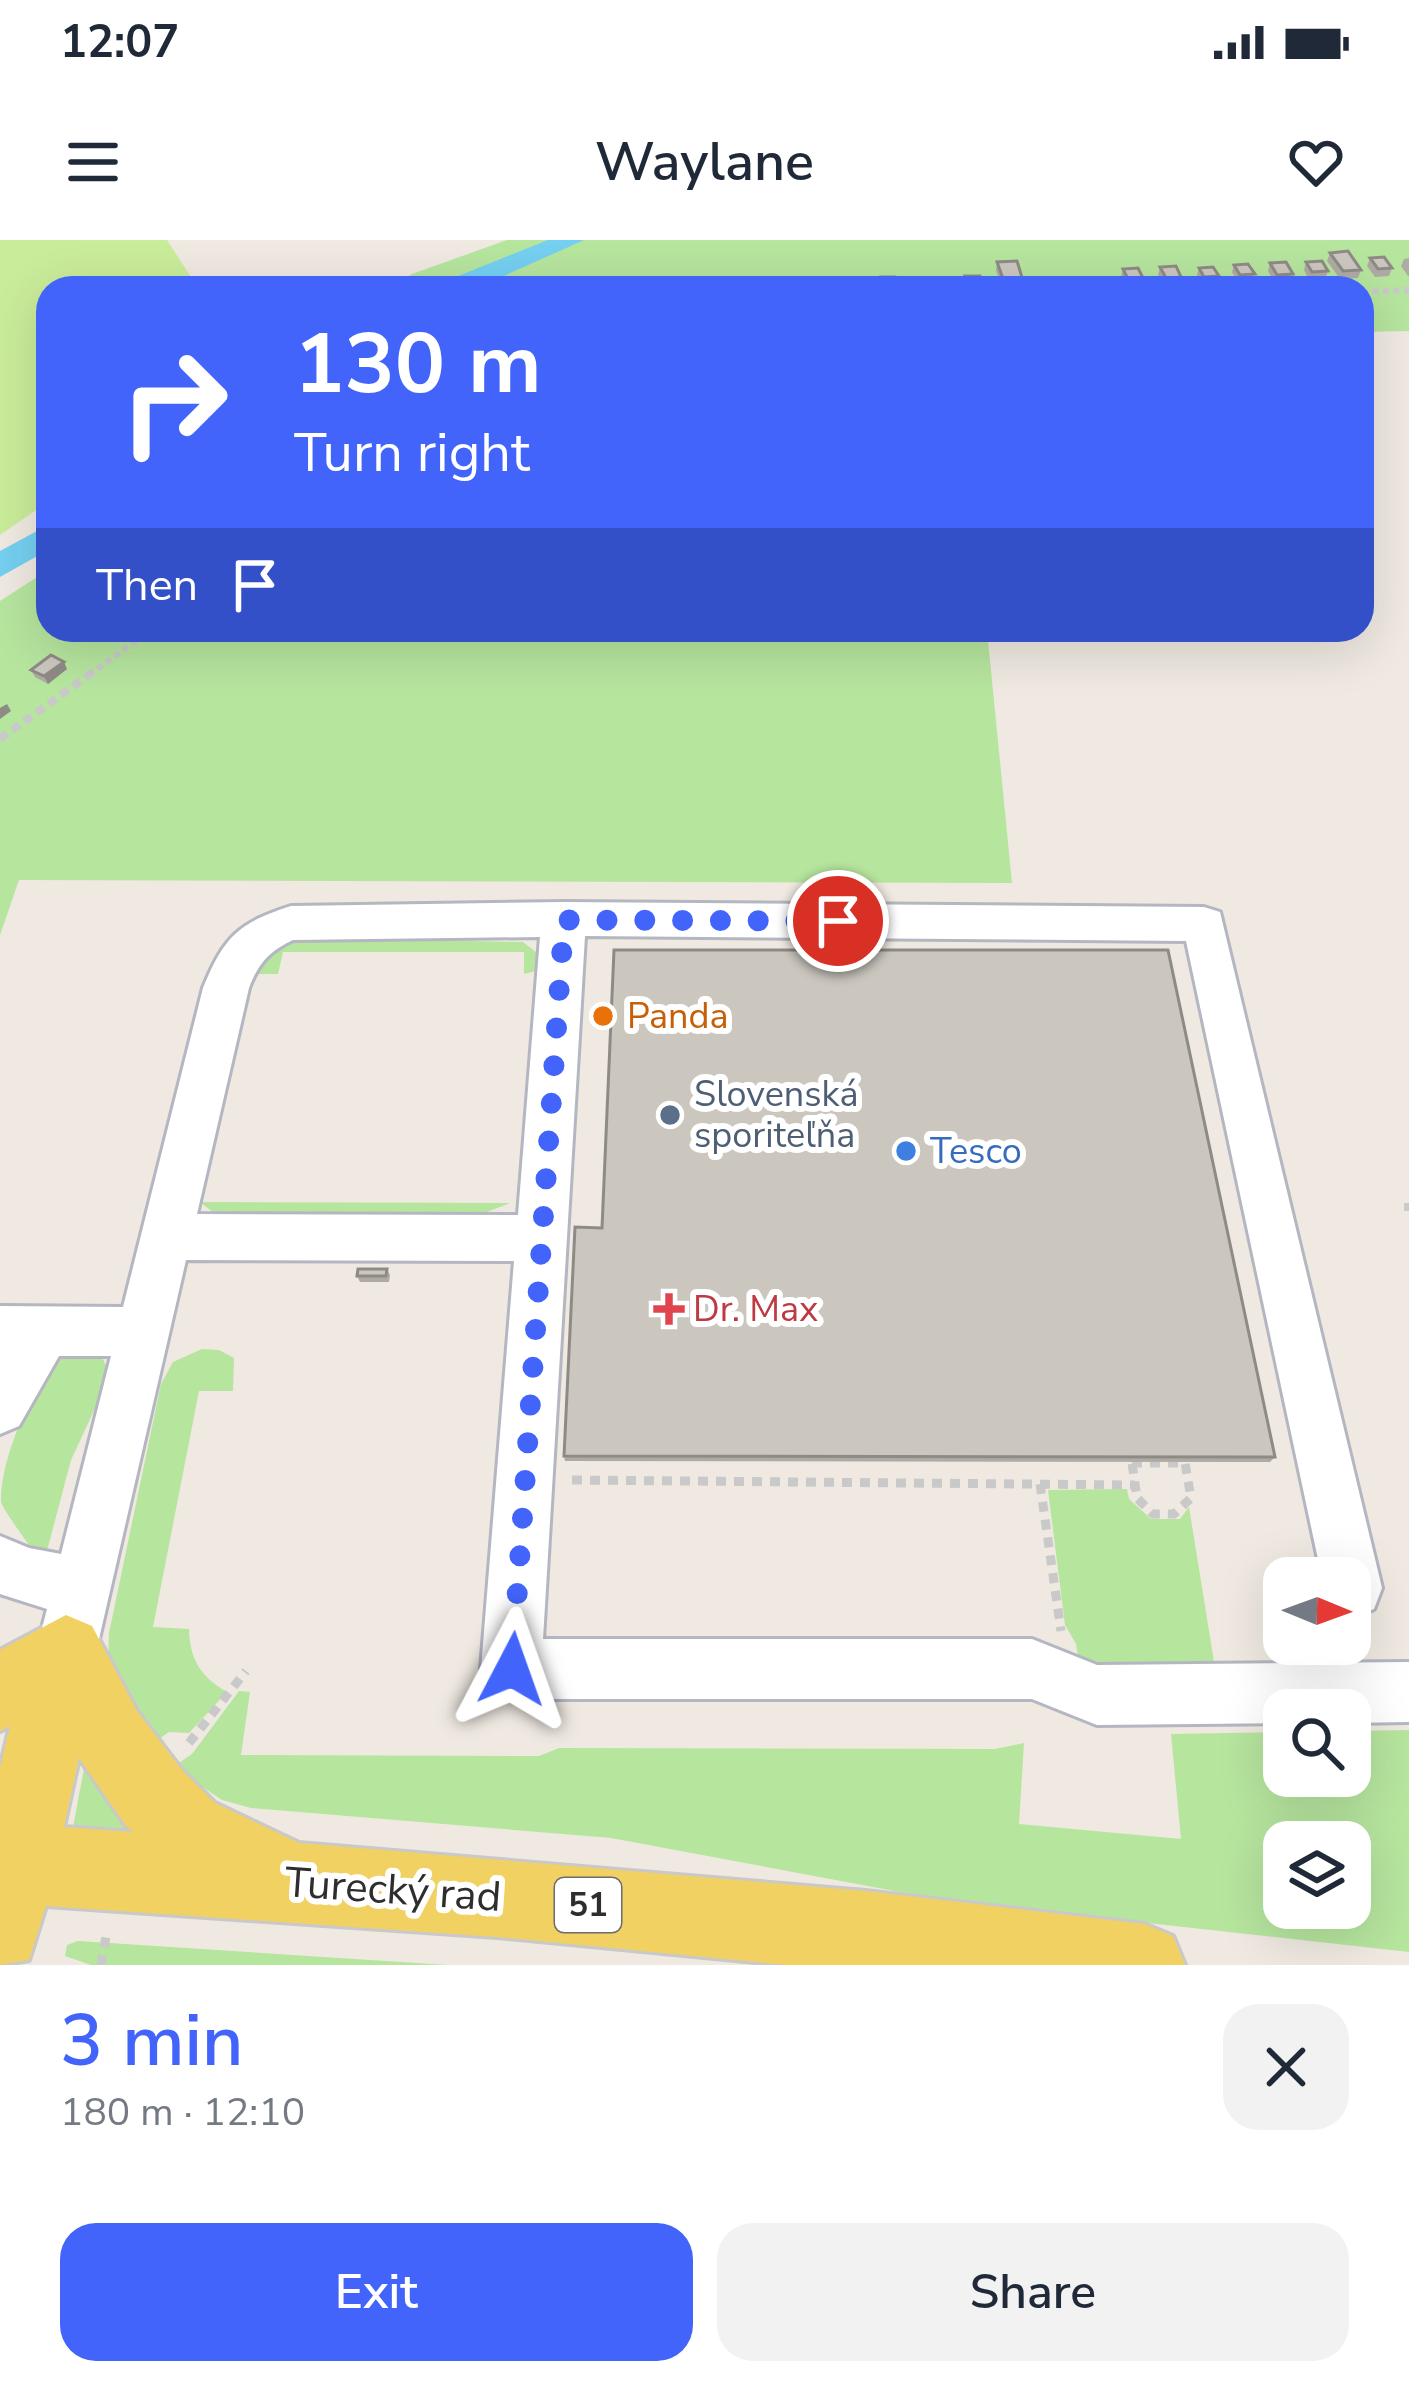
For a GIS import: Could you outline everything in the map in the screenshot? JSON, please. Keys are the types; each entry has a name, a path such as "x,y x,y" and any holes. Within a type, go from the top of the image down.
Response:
{"main road":[{"path":"0,1693 74,1619"},
{"path":"74,1619 110,1738 154,1798 187,1831 234,1856 309,1884"},
{"path":"6,1886 74,1619"},
{"name":"Turecký rad","path":"6,1886 309,1884 866,1932 1144,1965"}],"lane":[{"path":"564,920 512,1669 1032,1669 1097,1695 1409,1692"},
{"path":"74,1619 226,988 242,950 262,933 290,923 1204,924 1346,1557"},
{"path":"166,1237 542,1238"},
{"path":"0,1408 22,1330 142,1332"},
{"path":"0,1564 39,1580 74,1619"}],"path":[{"path":"1374,291 1409,290"},
{"path":"0,739 135,642"},
{"path":"1132,1462 1185,1463 1192,1498 1174,1514 1153,1514 1137,1498 1135,1485 1132,1462"},
{"path":"557,1480 1135,1485"},
{"path":"1040,1484 1069,1683"},
{"path":"189,1743 246,1671"},
{"path":"100,1965 106,1936"}],"green space":[{"path":"0,240 167,240 190,276 36,276 36,510 0,535"},
{"path":"507,240 1409,240 1409,331 1374,332 1374,276 409,276"},
{"path":"36,578 36,642 988,642 1012,883 19,880 0,935 0,601"},
{"path":"309,938 523,942 537,953 540,970 524,974 524,952 283,952 278,974 252,974 268,950"},
{"path":"200,1202 510,1203 482,1214 214,1213"},
{"path":"85,1349 102,1357 107,1368 104,1389 71,1460 43,1566 1,1502 2,1485 26,1408 52,1359"},
{"path":"202,1349 219,1350 234,1358 233,1391 199,1391 153,1627 189,1629 198,1666 227,1692 189,1733 169,1732 153,1743 108,1662 109,1633 161,1384 173,1362"},
{"path":"1127,1489 1129,1499 1151,1519 1180,1519 1189,1507 1215,1668 1079,1665 1076,1644 1065,1625 1048,1490"},
{"path":"239,1691 250,1692 241,1755 539,1756 559,1748 995,1749 1024,1743 1019,1824 1181,1839 1171,1734 1263,1732 1263,1797 1371,1797 1371,1731 1409,1730 1409,1952 948,1901 611,1838 251,1808 222,1800 173,1767 192,1754"},
{"path":"86,1758 138,1833 73,1827"},
{"path":"78,1941 447,1965 91,1965 65,1956 67,1945"}],"building":[{"path":"1348,251 1361,270 1343,271 1330,253"},
{"path":"1384,257 1392,268 1378,269 1370,258"},
{"path":"1017,261 1022,276 1002,276 997,262"},
{"path":"1322,261 1328,271 1312,272 1306,262"},
{"path":"1286,262 1293,274 1277,275 1270,263"},
{"path":"1248,264 1255,274 1240,275 1234,265"},
{"path":"1176,266 1181,276 1165,276 1160,267"},
{"path":"1213,267 1219,276 1203,276 1199,268"},
{"path":"1138,268 1142,276 1126,276 1123,269"},
{"path":"51,655 64,662 44,676 31,670"},
{"name":"Tesco","path":"614,950 1168,950 1275,1457 564,1456 575,1227 602,1228"},
{"path":"358,1269 387,1269 386,1276 357,1276"}],"waterway":[{"path":"482,276 571,240"},
{"path":"0,566 36,543"}],"place":[{"name":"Panda","path":"603,1016"},
{"name":"Slovenská sporiteľňa","path":"670,1115"},
{"name":"Tesco","path":"906,1151"},
{"name":"Dr. Max","path":"669,1309"}],"route":[{"path":"512,1669 564,920 838,921"}]}
